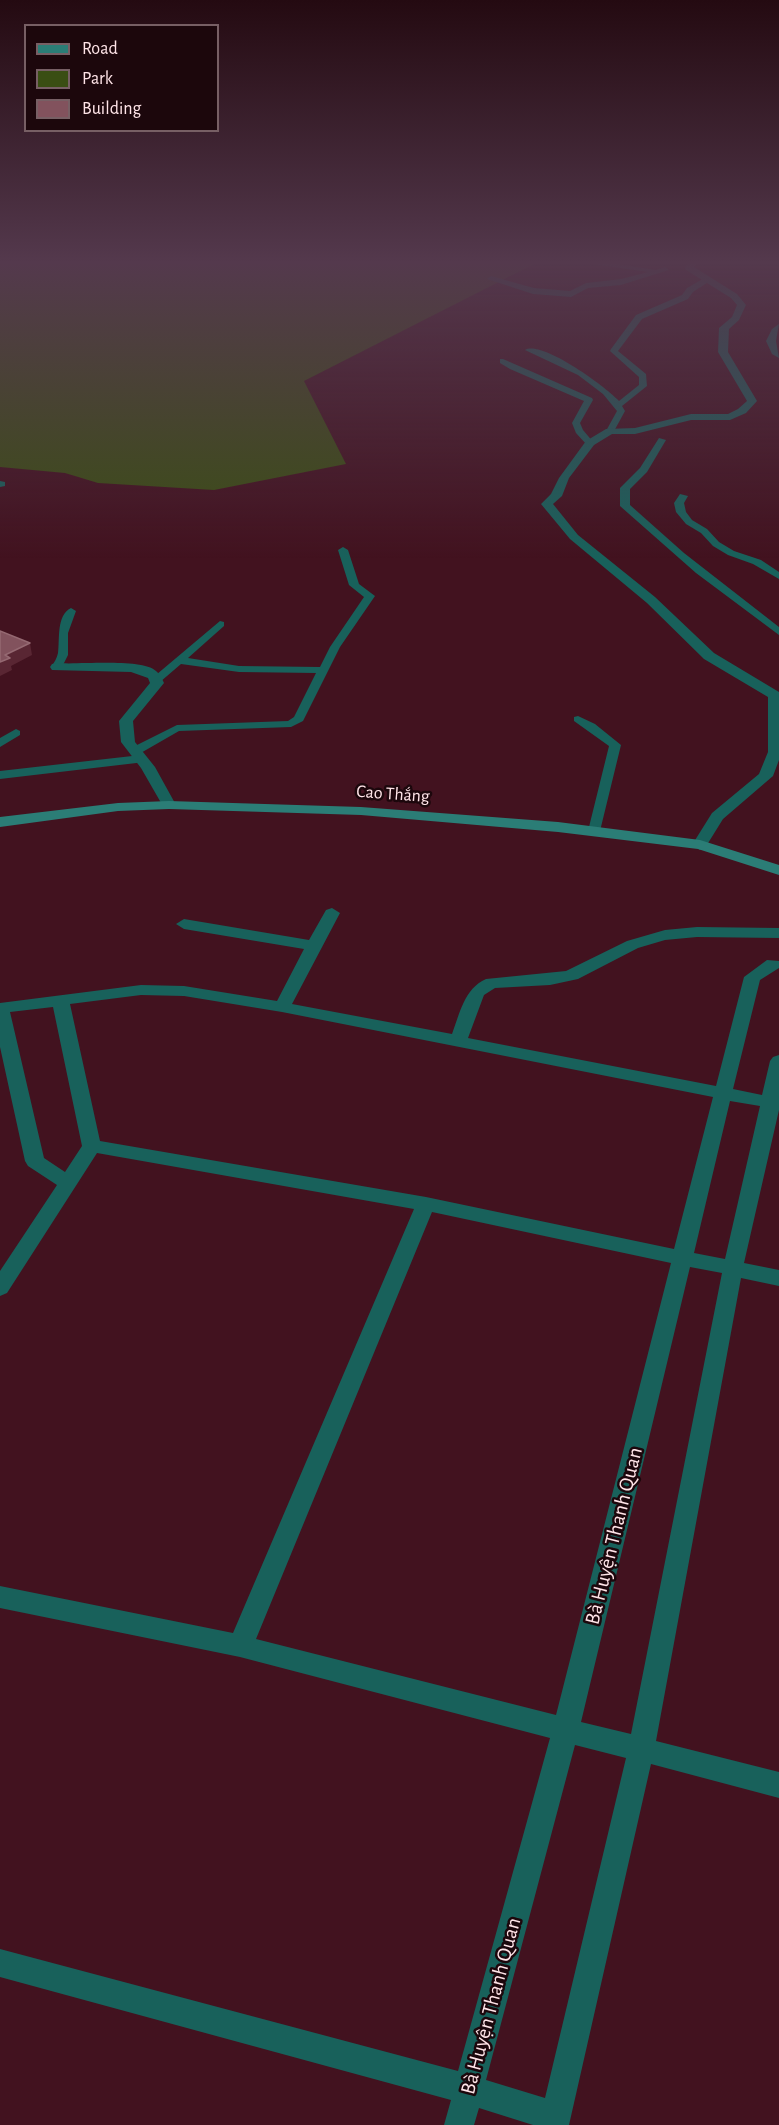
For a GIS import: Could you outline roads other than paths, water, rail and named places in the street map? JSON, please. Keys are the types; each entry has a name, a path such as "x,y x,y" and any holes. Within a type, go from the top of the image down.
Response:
{"main road":[{"name":"Cao Thắng","path":"0,822 118,807 169,805 361,810 594,831 700,845 779,870"}],"street":[{"path":"700,845 717,816 766,776 775,752 777,694 709,656 651,600 574,537 546,504 556,496 564,478 591,443 610,431 635,431 691,417 730,417 742,411 752,401 728,360"},
{"path":"57,667 120,668 149,672 156,680 157,683 126,721 128,742 169,805"},
{"path":"282,1007 332,913"},
{"path":"184,924 315,946"},
{"path":"458,1041 476,993 492,983 567,977 584,971 631,945 648,938 670,934 779,933"},
{"name":"Bà Huyện Thanh Quan","path":"459,2125 566,1729 752,977 777,961"},
{"path":"68,1184 35,1161 0,1008 161,989 184,991 282,1007 775,1103"},
{"path":"0,1288 92,1146 61,1002"},
{"path":"0,1963 468,2089 555,2121 641,1749 733,1268 775,1103 779,1061"},
{"path":"92,1146 426,1204 779,1278"},
{"path":"240,1646 426,1204"},
{"path":"0,1597 240,1646 779,1785"}],"lane":[{"path":"555,360 603,388 619,405 621,411 610,431"},
{"path":"619,405 643,386 643,376 622,360"},
{"path":"503,362 589,400 576,423 579,431 591,443"},
{"path":"662,440 644,470 625,488 625,506 719,586 779,632"},
{"path":"683,496 679,503 681,512 689,522 731,553 758,562 779,576"},
{"path":"0,775 138,755 177,728 291,724 299,719 335,647 370,596 354,585 343,550"},
{"path":"57,667 63,655 63,633 71,611"},
{"path":"156,680 219,624"},
{"path":"178,660 239,669 324,670"},
{"path":"578,719 615,745 594,831"},
{"path":"0,743 16,733"}]}
